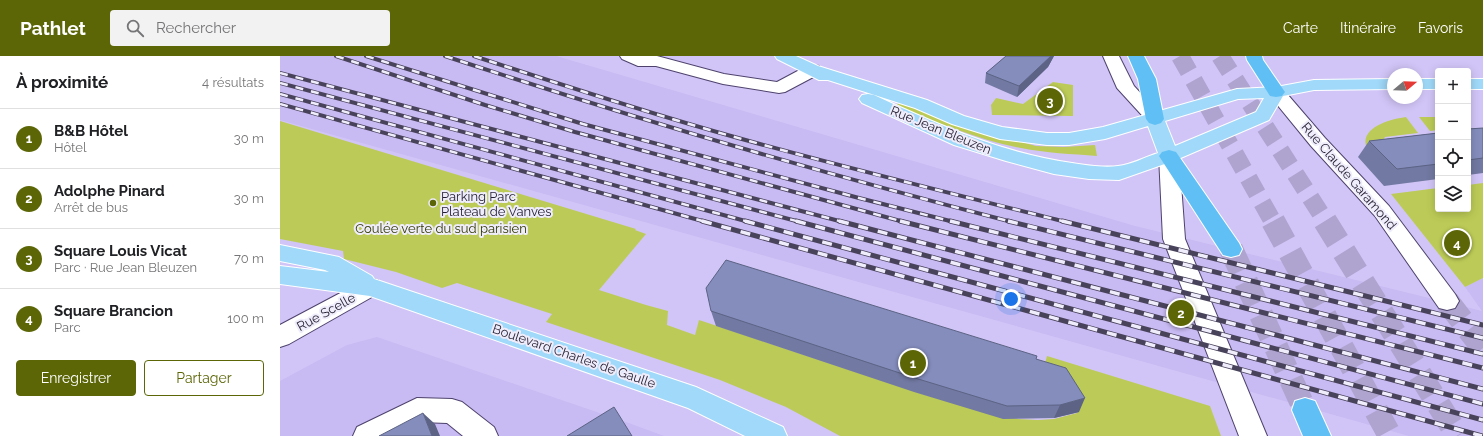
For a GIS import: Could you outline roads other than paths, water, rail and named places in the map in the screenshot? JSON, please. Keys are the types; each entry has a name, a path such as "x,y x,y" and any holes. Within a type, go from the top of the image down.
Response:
{"highway":[{"path":"1136,56 1146,79 1155,119"},
{"path":"1254,56 1255,60 1276,92"},
{"path":"1169,156 1231,249"},
{"path":"1305,410 1317,436"}],"main road":[{"name":"Rue Jean Bleuzen","path":"783,56 885,108 961,141 1012,157 1054,167 1089,172 1119,173 1169,156 1263,116 1276,92"},
{"name":"Rue Jean Bleuzen","path":"813,70 920,104 958,120 1000,133 1020,136 1069,139 1105,133 1155,119 1198,104 1237,94 1276,92 1314,85 1387,84"},
{"path":"1423,84 1435,84"},
{"path":"1471,84 1483,84"},
{"path":"1155,119 1169,156"},
{"name":"Boulevard Charles de Gaulle","path":"280,253 331,263 372,287 696,399 773,436"},
{"name":"Boulevard Charles de Gaulle","path":"280,275 372,287"}],"street":[{"path":"628,56 638,62 657,61 723,79 779,88 813,70"},
{"path":"1111,56 1126,88 1155,119"},
{"name":"Rue Claude Garamond","path":"1276,92 1318,142 1382,211 1447,301"},
{"path":"1169,156 1174,239 1253,436"},
{"name":"Rue Scelle","path":"280,337 372,287"},
{"path":"367,436 417,410 452,411 484,436"}],"tunnel":[{"path":"1180,56 1273,222"},
{"path":"1220,56 1326,222"},
{"path":"1273,221 1390,436"},
{"path":"1325,221 1458,436"},
{"path":"1231,249 1305,410"},
{"path":"1447,301 1483,348"}],"railway":[{"path":"336,56 485,105 575,132 904,222"},
{"path":"366,56 583,124 953,222"},
{"path":"445,56 727,144 1011,222"},
{"path":"474,56 634,108 731,136 1064,221"},
{"path":"280,73 843,222"},
{"path":"280,83 800,222"},
{"path":"280,94 749,222"},
{"path":"280,104 706,222"},
{"path":"702,221 1482,436"},
{"path":"745,221 1483,420"},
{"path":"796,221 1483,404"},
{"path":"839,221 1483,389"},
{"path":"900,221 1483,368"},
{"path":"1064,221 1483,325"},
{"path":"953,222 1483,354"},
{"path":"1011,222 1483,338"}],"place":[{"name":"Square Louis Vicat","path":"1050,101"},
{"name":"Parking Parc Plateau de Vanves","path":"433,203"},
{"name":"Square Brancion","path":"1457,243"},
{"name":"Adolphe Pinard","path":"1181,313"},
{"name":"B&B Hôtel","path":"913,363"}],"park label":[{"name":"Coulée verte du sud parisien","path":"441,228"}]}
